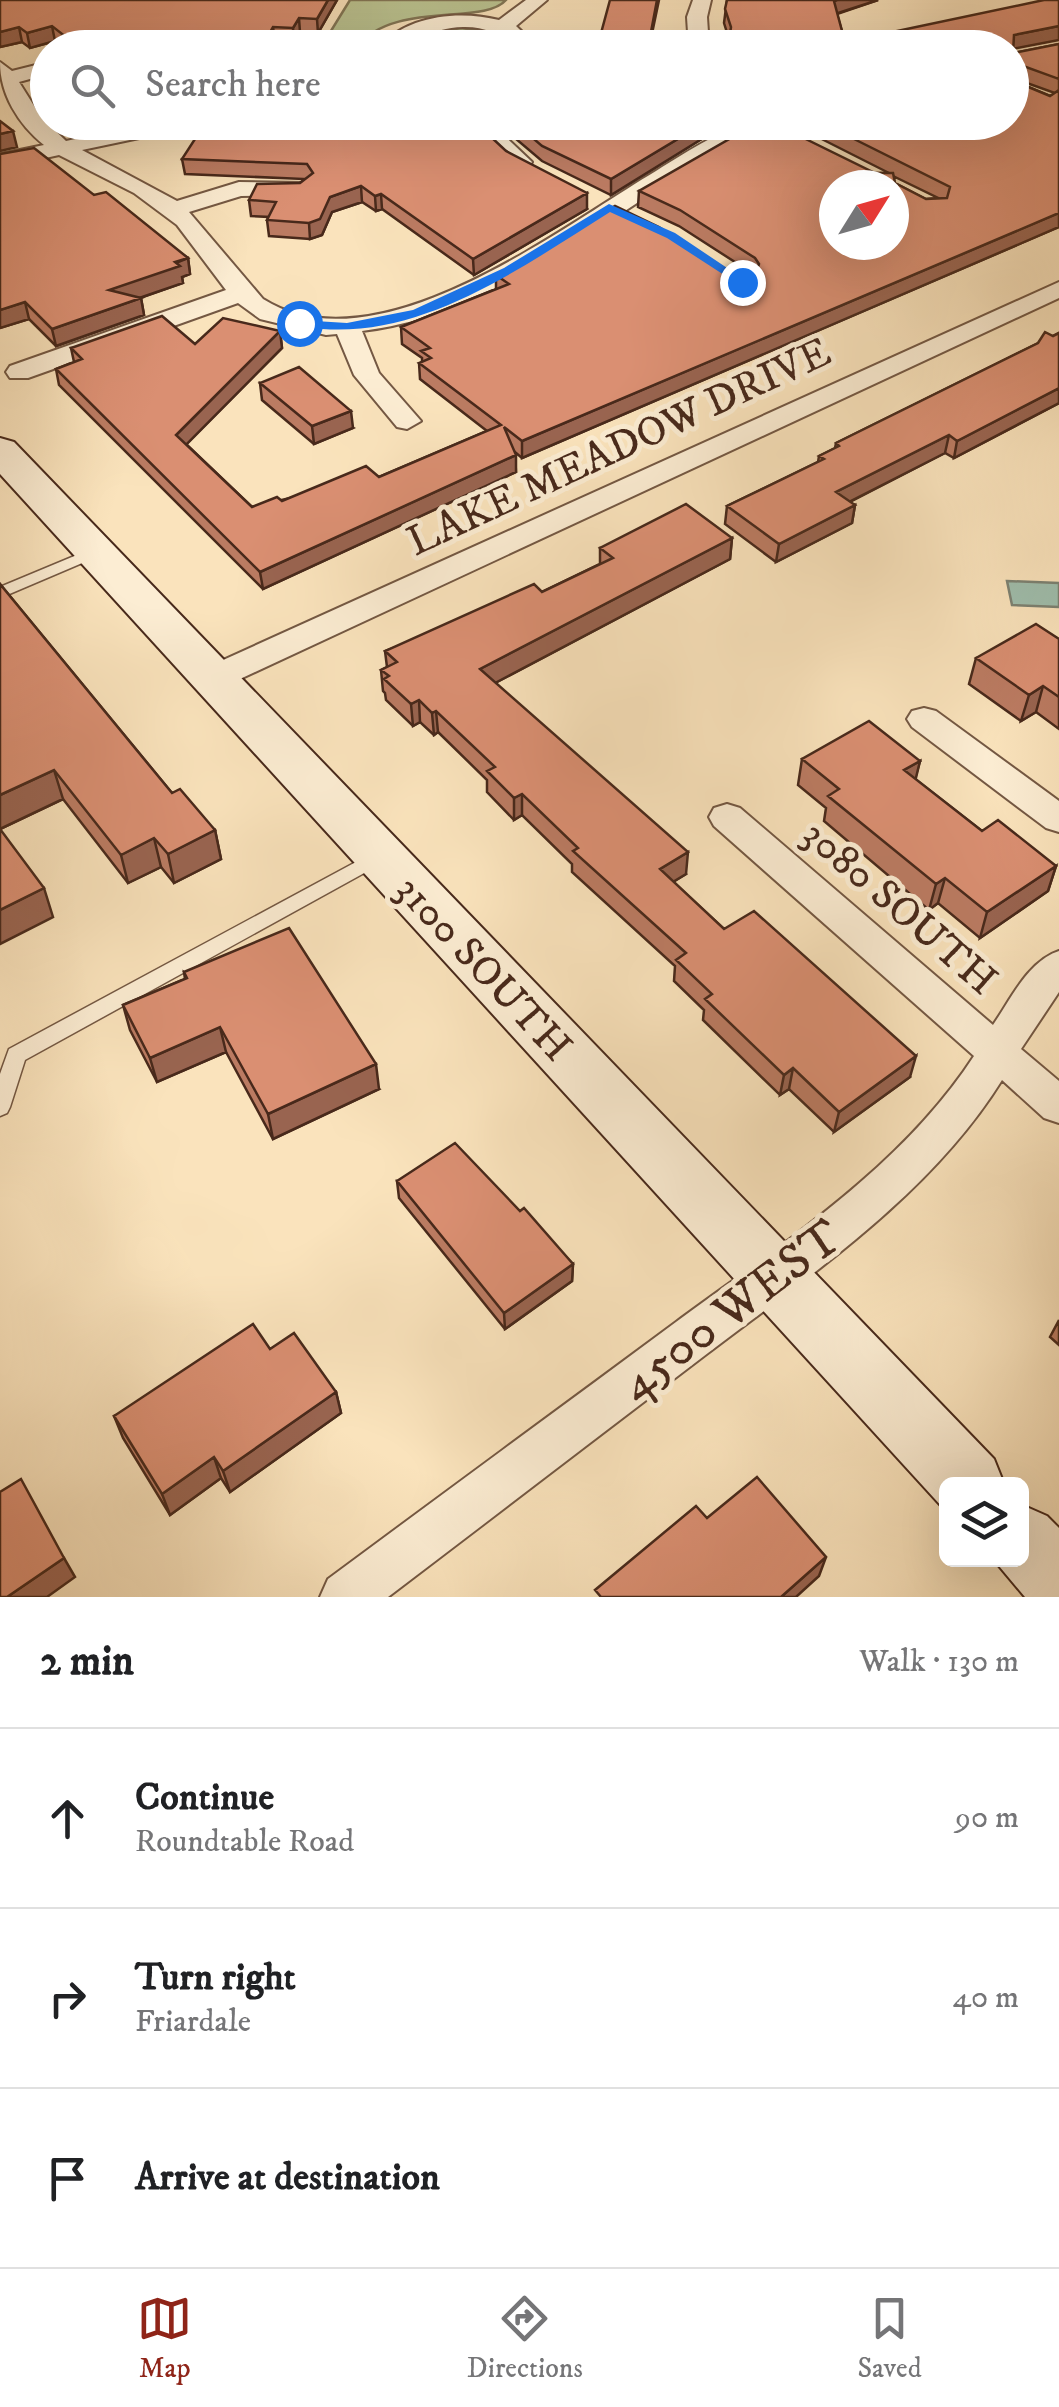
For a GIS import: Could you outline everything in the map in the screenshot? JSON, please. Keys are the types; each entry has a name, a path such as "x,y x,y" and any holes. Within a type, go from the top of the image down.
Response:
{"main road":[{"name":"3100 SOUTH","path":"0,450 962,1477"},
{"path":"1029,1548 1059,1580"}],"street":[{"path":"506,24 538,0"},
{"path":"698,30 702,0"},
{"path":"415,30 436,23 506,24 514,30"},
{"path":"30,70 4,73 30,112"},
{"path":"53,140 173,209 206,242 242,293 258,308 282,319 347,327 380,323 438,305 508,270 599,203 729,140"},
{"path":"0,161 95,140"},
{"path":"495,140 543,176"},
{"path":"173,209 239,190 300,188"},
{"path":"599,203 642,221"},
{"name":"LAKE MEADOW DRIVE","path":"214,678 1058,290"},
{"path":"19,372 242,293"},
{"path":"347,327 367,375 407,421"},
{"path":"924,720 1059,820"},
{"name":"3080 SOUTH","path":"726,817 1059,1106"},
{"name":"4500 WEST","path":"346,1597 774,1276 911,1165 971,1094 1036,992 1059,966"}],"lane":[{"path":"0,593 96,552"},
{"path":"0,1107 16,1055 380,856"}],"green space":[{"path":"350,0 506,0 495,8 414,18 379,30 331,30"}],"shaded area":[{"path":"1007,581 1059,583 1059,607 1012,605"}],"building":[{"path":"0,0 328,0 317,19 299,18 293,28 57,30 52,26 27,33 19,27 0,32"},
{"path":"610,0 657,0 651,30 602,30"},
{"path":"727,0 837,0 834,1 842,30 731,30 725,9"},
{"path":"1044,0 1059,0 1059,26 1029,32 902,30"},
{"path":"1059,44 1059,79 1029,68 1029,50"},
{"path":"1029,87 1050,96 1059,90 1059,213 522,441 504,427 516,455 260,572 56,369 82,359 71,348 162,316 195,344 223,318 280,331 176,435 252,507 277,497 282,501 366,466 379,477 501,425 419,363 431,358 421,351 430,348 401,327 509,284 496,275 615,206 659,227 732,274 756,273 759,264 755,258 680,210 639,191 728,140 808,140 869,170 819,170 819,260 909,260 909,190 926,199 947,198 950,187 856,140 1029,140"},
{"path":"0,121 13,131 0,134"},
{"path":"194,140 494,140 506,151 587,193 473,259 381,194 375,196 361,186 330,197 320,219 309,223 267,220 276,202 249,200 257,184 300,183 313,173 307,164 182,159"},
{"path":"535,140 676,140 611,179"},
{"path":"34,148 94,195 106,192 188,258 175,262 180,266 109,290 141,298 52,329 25,302 0,310 0,154"},
{"path":"1045,332 1053,336 1059,333 1059,388 957,441 949,435 836,492 855,505 779,544 727,506 824,459 819,456 839,446 836,443 1038,343"},
{"path":"299,367 351,411 312,426 260,383"},
{"path":"686,504 732,538 480,669 688,852 660,869 724,929 754,911 916,1056 839,1112 793,1068 784,1075 705,999 712,994 676,960 686,953 573,851 578,848 522,794 514,798 487,771 495,767 436,711 432,713 419,700 411,704 384,679 389,676 381,670 397,662 385,651 534,584 542,592 613,558 600,548"},
{"path":"0,584 172,793 180,789 215,830 168,854 154,838 121,855 54,770 0,795"},
{"path":"1036,624 1059,639 1059,697 1043,686 1029,695 976,658"},
{"path":"869,721 920,761 904,770 982,831 998,820 1056,866 987,912 945,878 936,884 828,796 839,789 802,759"},
{"path":"0,829 44,888 0,910"},
{"path":"289,928 376,1064 268,1114 220,1027 150,1058 123,1005 187,978 184,972"},
{"path":"455,1143 520,1211 524,1208 573,1264 504,1313 397,1181"},
{"path":"253,1324 270,1349 294,1333 336,1392 223,1471 214,1457 162,1494 114,1416"},
{"path":"757,1477 826,1557 781,1597 601,1597 595,1590 696,1506 707,1518"},
{"path":"21,1479 64,1558 7,1597 0,1597 0,1492"}],"route":[{"path":"299,323 347,327 417,313 508,270 609,208 671,236 742,282"}]}
